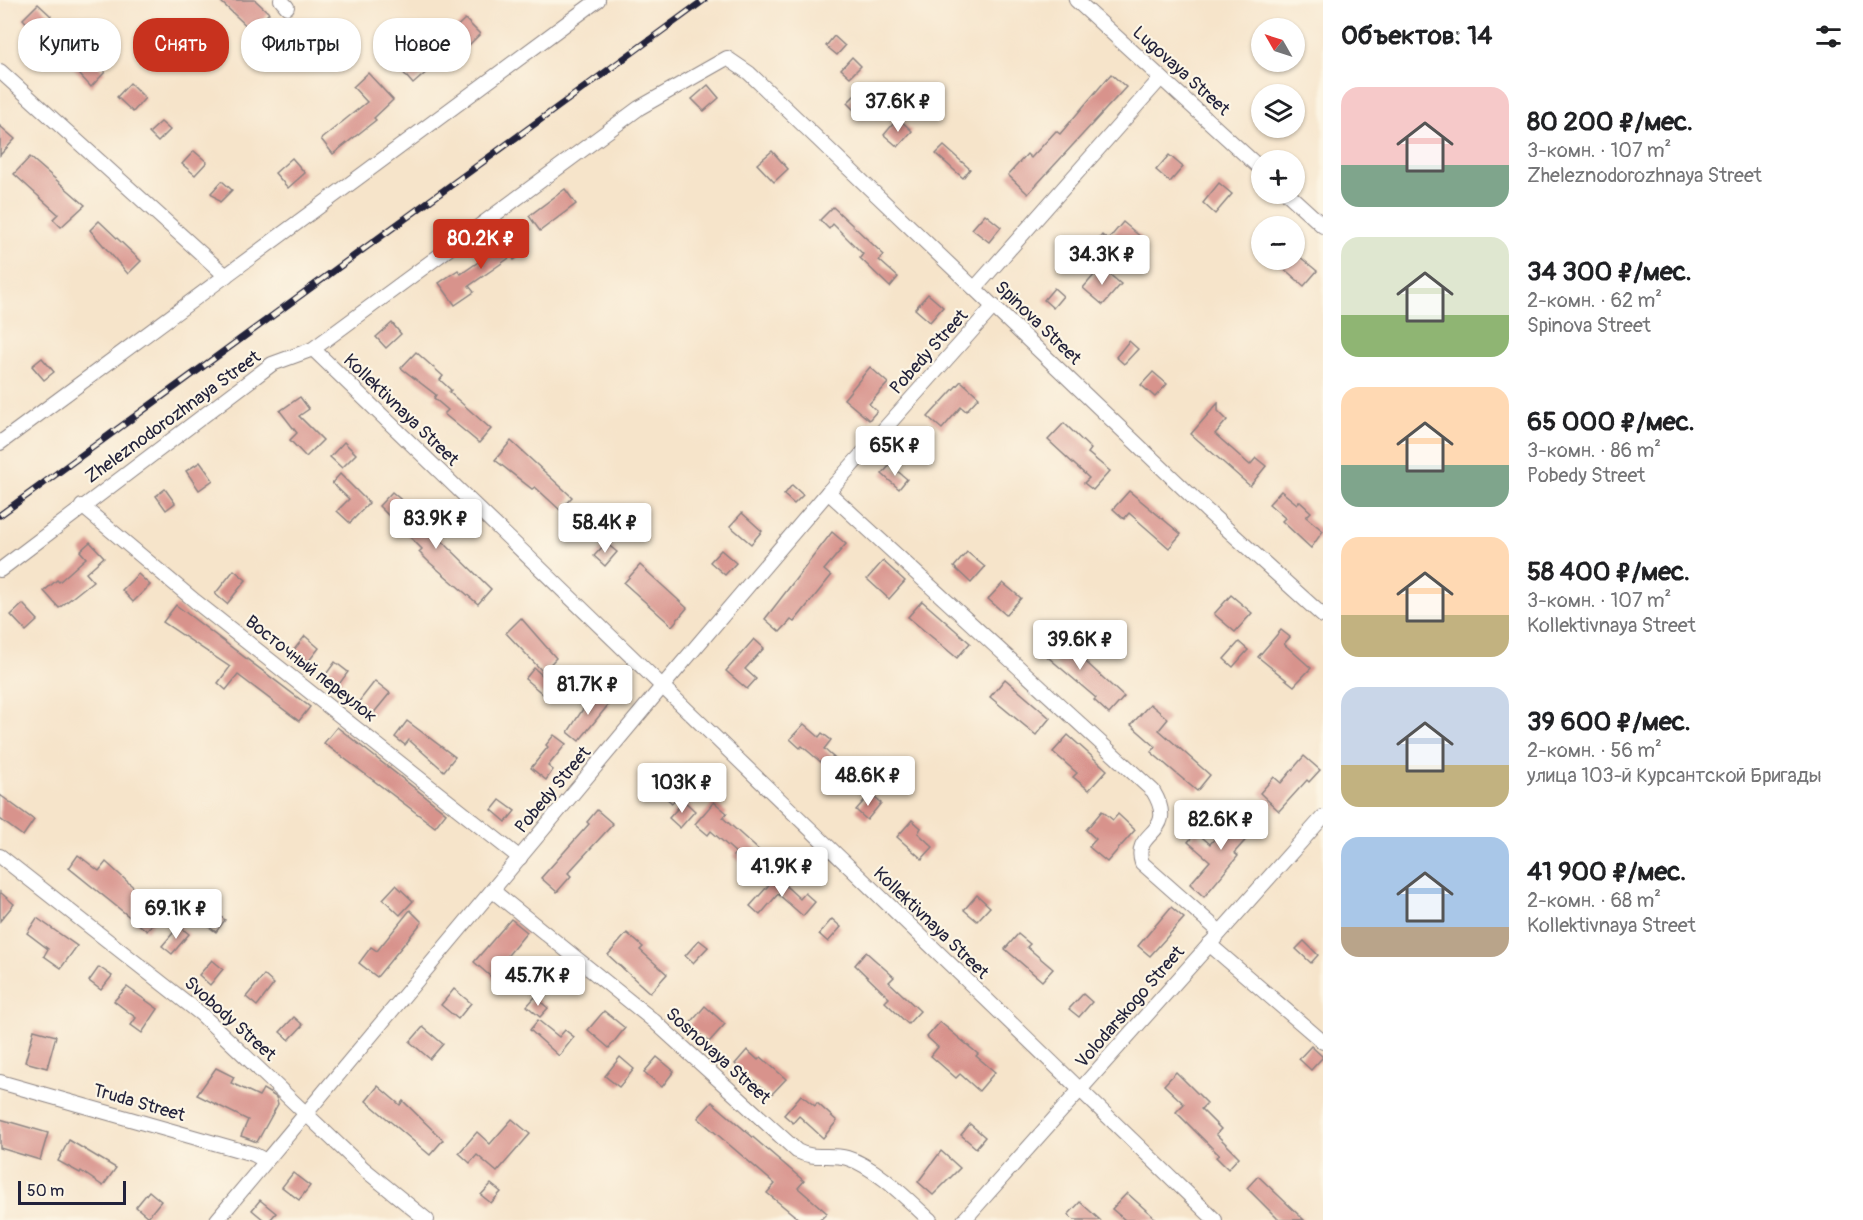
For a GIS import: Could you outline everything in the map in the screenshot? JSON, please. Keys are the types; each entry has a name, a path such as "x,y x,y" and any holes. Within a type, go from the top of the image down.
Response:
{"street":[{"path":"0,442 598,0"},
{"name":"Lugovaya Street","path":"1076,0 1251,160"},
{"name":"Spinova Street","path":"728,58 750,74 1206,510 1323,616"},
{"name":"Zheleznodorozhnaya Street","path":"0,570 272,364 313,349 639,108 728,58"},
{"path":"0,70 226,276"},
{"name":"Pobedy Street","path":"975,288 1161,78"},
{"path":"1299,204 1323,226"},
{"name":"Pobedy Street","path":"220,1219 306,1112 661,688 828,492 994,306"},
{"name":"Kollektivnaya Street","path":"313,349 661,688 1215,1220"},
{"path":"828,492 1153,791 1162,806 1161,822 1141,845 1139,853 1142,863 1220,932"},
{"name":"Восточный переулок","path":"82,506 195,601 520,858"},
{"name":"Volodarskogo Street","path":"964,1220 1323,817"},
{"name":"Svobody Street","path":"0,856 201,1014 364,1169 427,1220"},
{"name":"Sosnovaya Street","path":"493,891 654,1021 797,1152 808,1157 844,1157 860,1163 930,1220"},
{"path":"1209,944 1323,1042"},
{"name":"Truda Street","path":"0,1082 253,1154 266,1161"}],"building":[{"path":"219,0 255,0 269,13 264,18 241,18 241,21"},
{"path":"38,4 51,16 49,18 24,18"},
{"path":"471,25 480,34 471,43"},
{"path":"834,36 845,46 837,55 826,46"},
{"path":"852,57 861,66 850,77 841,69"},
{"path":"77,72 105,72 91,87"},
{"path":"403,72 427,72 413,84"},
{"path":"368,73 393,100 374,118 376,120 333,154 321,139 367,102 353,87"},
{"path":"1111,74 1126,87 1028,194 1008,175 1027,154 1031,158 1056,131 1060,134"},
{"path":"130,83 145,98 133,112 117,97"},
{"path":"708,85 719,98 704,111 692,99"},
{"path":"861,89 877,105 863,119 847,103"},
{"path":"898,118 912,131 898,147 884,135"},
{"path":"161,122 170,130 158,142 149,133"},
{"path":"0,126 15,139 0,155"},
{"path":"944,146 970,169 963,178 936,154"},
{"path":"194,151 207,162 195,175 182,164"},
{"path":"772,151 788,169 774,182 757,164"},
{"path":"1169,155 1183,167 1170,182 1156,170"},
{"path":"30,157 85,205 61,227 53,219 58,214 14,174"},
{"path":"292,158 305,173 288,188 275,173"},
{"path":"222,181 232,190 220,202 211,193"},
{"path":"1219,183 1232,194 1215,214 1203,203"},
{"path":"565,189 576,204 540,231 529,216"},
{"path":"833,207 884,255 879,260 898,277 890,287 860,258 863,254 833,224 829,229 820,220"},
{"path":"985,214 1001,227 989,242 972,229"},
{"path":"99,221 141,261 128,274 90,230"},
{"path":"1123,222 1142,238 1132,249 1126,244 1108,265 1090,250 1102,235 1108,240"},
{"path":"517,235 528,250 514,260 512,256 469,286 474,292 455,305 439,283 458,270 461,274"},
{"path":"1305,261 1317,271 1304,286 1286,270 1305,270"},
{"path":"1101,267 1121,284 1103,305 1083,288"},
{"path":"1054,288 1063,296 1053,308 1044,300"},
{"path":"928,294 943,307 930,322 915,309"},
{"path":"392,323 401,334 386,348 376,337"},
{"path":"1129,341 1138,349 1124,364 1116,357"},
{"path":"416,352 443,376 440,380 451,390 449,392 491,429 479,443 444,414 448,410 434,398 436,395 401,368"},
{"path":"42,358 54,372 44,380 32,366"},
{"path":"870,367 888,383 869,404 877,411 869,420 844,399"},
{"path":"1153,372 1167,384 1155,397 1141,385"},
{"path":"961,381 979,397 966,411 961,407 942,429 928,417"},
{"path":"300,397 309,409 299,416 323,440 306,457 290,440 297,433 280,411"},
{"path":"1218,403 1218,411 1227,420 1215,434 1250,465 1256,458 1266,466 1250,486 1191,434"},
{"path":"1064,423 1091,449 1088,453 1110,471 1093,490 1084,483 1089,478 1048,440"},
{"path":"511,441 572,497 560,510 535,487 532,489 495,460"},
{"path":"344,442 356,454 342,468 330,457"},
{"path":"200,462 213,480 199,490 186,471"},
{"path":"890,465 907,479 899,489 882,474"},
{"path":"340,474 369,503 350,523 337,511 349,499 332,483"},
{"path":"792,485 803,495 794,504 784,495"},
{"path":"165,489 175,503 166,510 156,496"},
{"path":"1129,491 1181,534 1169,548 1129,513 1124,519 1113,509"},
{"path":"1281,491 1297,504 1299,501 1311,512 1306,517 1323,531 1311,548 1282,521 1285,518 1269,504"},
{"path":"392,492 406,504 402,508 436,535 491,589 478,604 429,562 419,552 422,549 379,506"},
{"path":"742,513 762,531 751,544 730,526"},
{"path":"832,532 846,544 824,570 831,576 794,622 791,620 780,632 765,619"},
{"path":"90,542 104,557 86,573 93,581 59,608 44,591 57,580 59,582 86,558 80,551"},
{"path":"606,543 617,552 605,566 594,556"},
{"path":"721,550 736,563 725,575 710,562"},
{"path":"967,552 985,567 971,583 954,567"},
{"path":"883,561 905,581 889,599 867,579"},
{"path":"640,565 687,608 672,626 624,583"},
{"path":"234,570 246,580 227,604 215,594"},
{"path":"138,574 150,585 133,602 122,590"},
{"path":"1003,583 1021,598 1006,615 988,599"},
{"path":"1231,595 1252,613 1235,632 1214,614"},
{"path":"922,601 970,643 957,658 908,617"},
{"path":"23,604 38,620 26,631 11,615"},
{"path":"176,605 310,707 299,721 238,675 226,690 218,683 230,667 163,622"},
{"path":"521,618 556,658 543,672 506,633"},
{"path":"1051,630 1124,697 1109,714 1094,700 1096,698 1036,647"},
{"path":"1281,630 1290,637 1284,644 1311,668 1294,686 1258,657"},
{"path":"305,636 319,648 308,662 293,651"},
{"path":"754,639 764,648 745,669 756,679 747,689 726,671"},
{"path":"1239,642 1248,650 1233,667 1224,659"},
{"path":"335,662 348,672 337,687 324,677"},
{"path":"534,668 553,685 544,695 525,679"},
{"path":"1005,679 1050,718 1036,735 990,697"},
{"path":"375,681 390,693 372,715 357,704"},
{"path":"594,692 609,704 579,741 568,732"},
{"path":"1150,704 1168,719 1159,730 1210,775 1197,791 1151,752 1156,747 1131,725"},
{"path":"407,721 455,757 444,771 409,740 405,745 395,737"},
{"path":"804,724 819,737 822,733 831,740 824,749 849,771 835,787 824,778 830,770 802,746 800,748 790,739"},
{"path":"337,727 446,813 435,827 324,743"},
{"path":"554,735 566,744 548,766 553,770 546,780 531,768 548,747 546,745"},
{"path":"1068,735 1107,770 1089,790 1073,777 1077,773 1053,752"},
{"path":"1304,756 1320,770 1309,782 1307,780 1279,811 1260,793 1274,777 1281,783"},
{"path":"674,773 688,785 672,803 658,791"},
{"path":"870,794 881,803 867,820 856,810"},
{"path":"0,795 34,820 23,836 0,819"},
{"path":"500,800 515,811 506,822 492,810"},
{"path":"684,801 695,811 680,828 669,818"},
{"path":"714,802 727,813 723,818 762,853 748,868 733,856 736,853 711,831 708,835 695,824"},
{"path":"597,810 613,824 568,873 571,876 557,892 541,878 589,824 587,822"},
{"path":"1102,811 1113,820 1118,814 1135,830 1107,862 1089,847 1096,839 1086,830"},
{"path":"1240,811 1258,826 1234,853 1238,856 1204,897 1190,884 1210,861 1188,842 1196,832 1210,844"},
{"path":"912,820 921,828 918,833 933,847 922,859 897,837"},
{"path":"78,855 99,871 106,862 142,895 138,900 159,915 147,931 69,868"},
{"path":"776,877 800,899 805,893 815,902 803,916 778,894 760,915 750,906"},
{"path":"396,885 413,901 400,915 383,899"},
{"path":"0,892 14,904 0,921"},
{"path":"977,895 990,907 977,921 964,910"},
{"path":"1171,907 1184,918 1150,956 1138,946"},
{"path":"210,909 225,920 216,932 201,921"},
{"path":"410,910 422,922 377,977 359,963 371,947 377,951"},
{"path":"37,918 77,946 61,968 44,956 48,949 27,933"},
{"path":"511,919 527,932 504,960 512,966 498,983 474,962"},
{"path":"832,919 841,927 828,942 819,934"},
{"path":"179,926 189,934 172,954 162,946"},
{"path":"627,933 643,947 640,950 667,974 650,993 608,955"},
{"path":"1018,934 1030,944 1027,947 1053,969 1042,981 1005,949"},
{"path":"699,940 708,947 693,963 685,956"},
{"path":"1304,941 1318,955 1311,963 1296,949"},
{"path":"866,952 894,977 889,982 920,1011 908,1024 885,1002 889,998 855,965"},
{"path":"212,960 223,969 210,985 199,975"},
{"path":"99,967 112,976 101,990 89,981"},
{"path":"264,975 274,984 257,1006 246,997"},
{"path":"127,987 158,1009 142,1033 131,1025 136,1018 114,1001"},
{"path":"454,989 471,1003 458,1019 441,1005"},
{"path":"1083,994 1092,1002 1079,1017 1069,1009"},
{"path":"535,997 548,1008 540,1017 527,1006"},
{"path":"705,1006 725,1024 709,1042 689,1025"},
{"path":"604,1011 625,1028 609,1048 588,1030"},
{"path":"294,1017 303,1025 289,1040 280,1032"},
{"path":"538,1020 559,1037 565,1030 574,1037 559,1056 530,1030"},
{"path":"940,1022 978,1054 976,1056 995,1072 979,1091 960,1074 956,1078 931,1056 938,1047 927,1037"},
{"path":"423,1027 443,1044 430,1059 410,1042"},
{"path":"34,1030 56,1036 47,1068 25,1062"},
{"path":"1311,1046 1323,1057 1311,1070 1299,1059"},
{"path":"747,1050 758,1060 761,1057 786,1079 771,1095 735,1064"},
{"path":"620,1057 634,1069 619,1087 605,1076"},
{"path":"657,1057 674,1071 662,1087 644,1072"},
{"path":"216,1068 234,1077 231,1083 259,1096 263,1089 276,1097 278,1104 257,1142 241,1136 248,1120 197,1095"},
{"path":"1176,1072 1207,1103 1201,1109 1221,1129 1216,1134 1239,1157 1228,1169 1216,1157 1219,1155 1176,1112 1184,1104 1164,1085"},
{"path":"378,1086 400,1105 403,1101 443,1140 430,1155 366,1101"},
{"path":"801,1095 815,1106 817,1103 837,1121 823,1138 799,1116 793,1123 784,1115"},
{"path":"712,1102 804,1181 798,1188 827,1213 820,1220 800,1220 767,1193 775,1184 698,1118"},
{"path":"0,1119 48,1133 40,1160 0,1148"},
{"path":"512,1119 530,1134 497,1172 477,1155 470,1163 459,1153 477,1132 490,1144"},
{"path":"970,1124 985,1137 976,1148 961,1135"},
{"path":"69,1140 116,1168 103,1186 81,1171 80,1173 58,1161"},
{"path":"941,1151 960,1168 933,1195 918,1182"},
{"path":"293,1173 310,1186 299,1200 282,1187"},
{"path":"1258,1176 1304,1220 1279,1220 1247,1188"},
{"path":"491,1184 501,1192 491,1203 481,1195"},
{"path":"149,1191 161,1201 148,1217 136,1207"},
{"path":"1127,1193 1157,1220 1125,1220 1112,1209"},
{"path":"260,1200 276,1213 270,1220 264,1220 252,1210"},
{"path":"1080,1202 1100,1220 1074,1220 1068,1215"}],"railway":[{"path":"0,515 704,0"}]}
